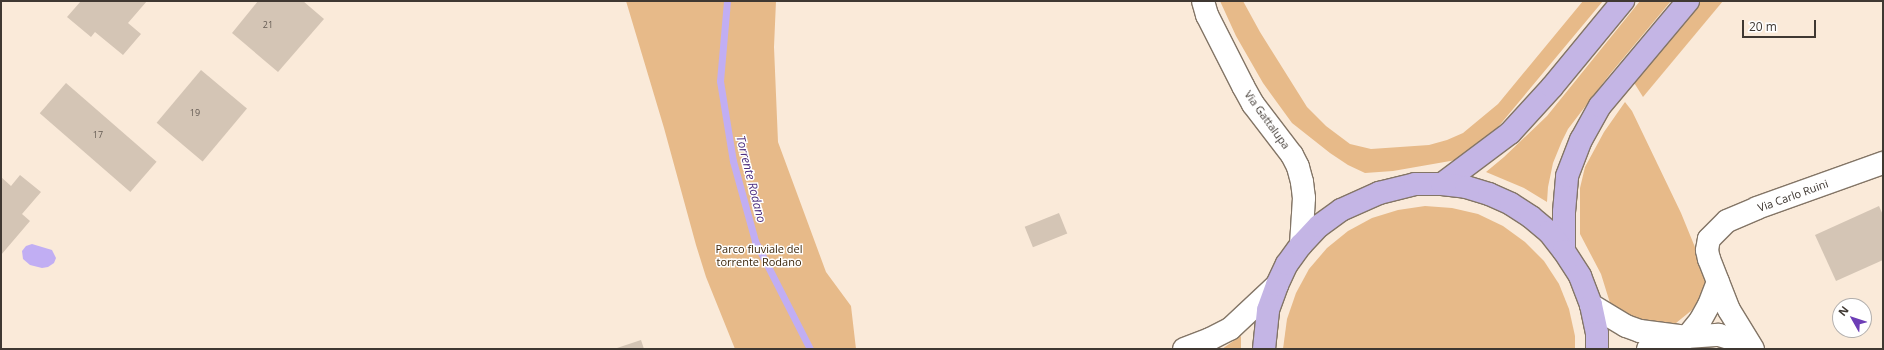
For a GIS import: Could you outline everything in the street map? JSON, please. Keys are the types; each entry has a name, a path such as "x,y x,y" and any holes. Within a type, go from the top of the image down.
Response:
{"main road":[{"path":"1442,184 1510,133 1552,87 1623,1"},
{"path":"1564,251 1564,212 1567,176 1581,140 1600,106 1688,1"},
{"path":"1264,349 1268,310 1277,285 1287,264 1301,245 1319,226 1341,210 1379,193 1416,184 1442,184 1489,194 1511,204 1531,217 1549,232 1564,251 1580,276 1591,305 1597,333 1597,349"}],"street":[{"name":"Via Gattalupa","path":"1203,1 1207,15 1253,104 1292,155 1298,167 1304,198 1301,245"},
{"name":"Via Carlo Ruini","path":"1718,282 1707,250 1709,239 1727,221 1757,208 1883,163"},
{"path":"1648,349 1687,337 1700,321 1718,282"},
{"path":"1718,282 1729,310 1751,346"},
{"path":"1184,349 1230,329 1277,285"},
{"path":"1591,305 1626,326 1640,331 1687,337 1719,335 1751,346"}],"green space":[{"name":"Parco fluviale del torrente Rodano","path":"626,1 776,1 774,47 778,142 826,272 851,306 856,349 735,349 706,277"},
{"path":"1220,1 1243,1 1260,32 1307,107 1326,126 1350,144 1371,149 1429,145 1447,140 1463,133 1498,104 1583,1 1603,1 1488,139 1456,160 1393,171 1365,173 1348,165 1330,153 1292,123 1263,83 1236,36"},
{"path":"1640,1 1671,1 1610,74 1568,129 1553,163 1548,187 1547,202 1524,188 1486,172 1547,116"},
{"path":"1700,1 1723,1 1643,97 1633,81"},
{"path":"1625,102 1632,111 1681,213 1708,279 1704,291 1692,310 1676,323 1645,323 1621,311 1610,303 1601,274 1580,234 1580,188 1585,167 1604,132"},
{"path":"1425,206 1452,208 1478,214 1503,226 1525,242 1544,261 1559,284 1569,309 1575,336 1575,349 1283,349 1287,319 1296,293 1309,269 1327,248 1348,231 1372,218 1398,210"},
{"path":"1241,336 1241,349 1222,349 1239,337"}],"shaded area":[{"path":"32,244 52,250 56,258 54,263 48,267 42,268 30,265 23,259 22,251 26,246"}],"building":[{"path":"81,1 147,1 128,23 141,34 123,55 95,32 91,37 67,17"},
{"path":"258,1 303,1 324,19 278,72 232,33"},
{"path":"201,70 247,109 203,161 157,123"},
{"path":"66,83 157,162 130,192 40,113"},
{"path":"20,175 41,192 22,214 30,221 1,255 1,177 11,186"},
{"path":"1879,206 1883,215 1883,260 1836,281 1815,235"},
{"path":"1059,213 1067,233 1033,247 1025,227"},
{"path":"641,340 644,349 614,349"}],"waterway":[{"name":"Torrente Rodano","path":"727,1 720,81 733,161 755,241 810,349"}]}
